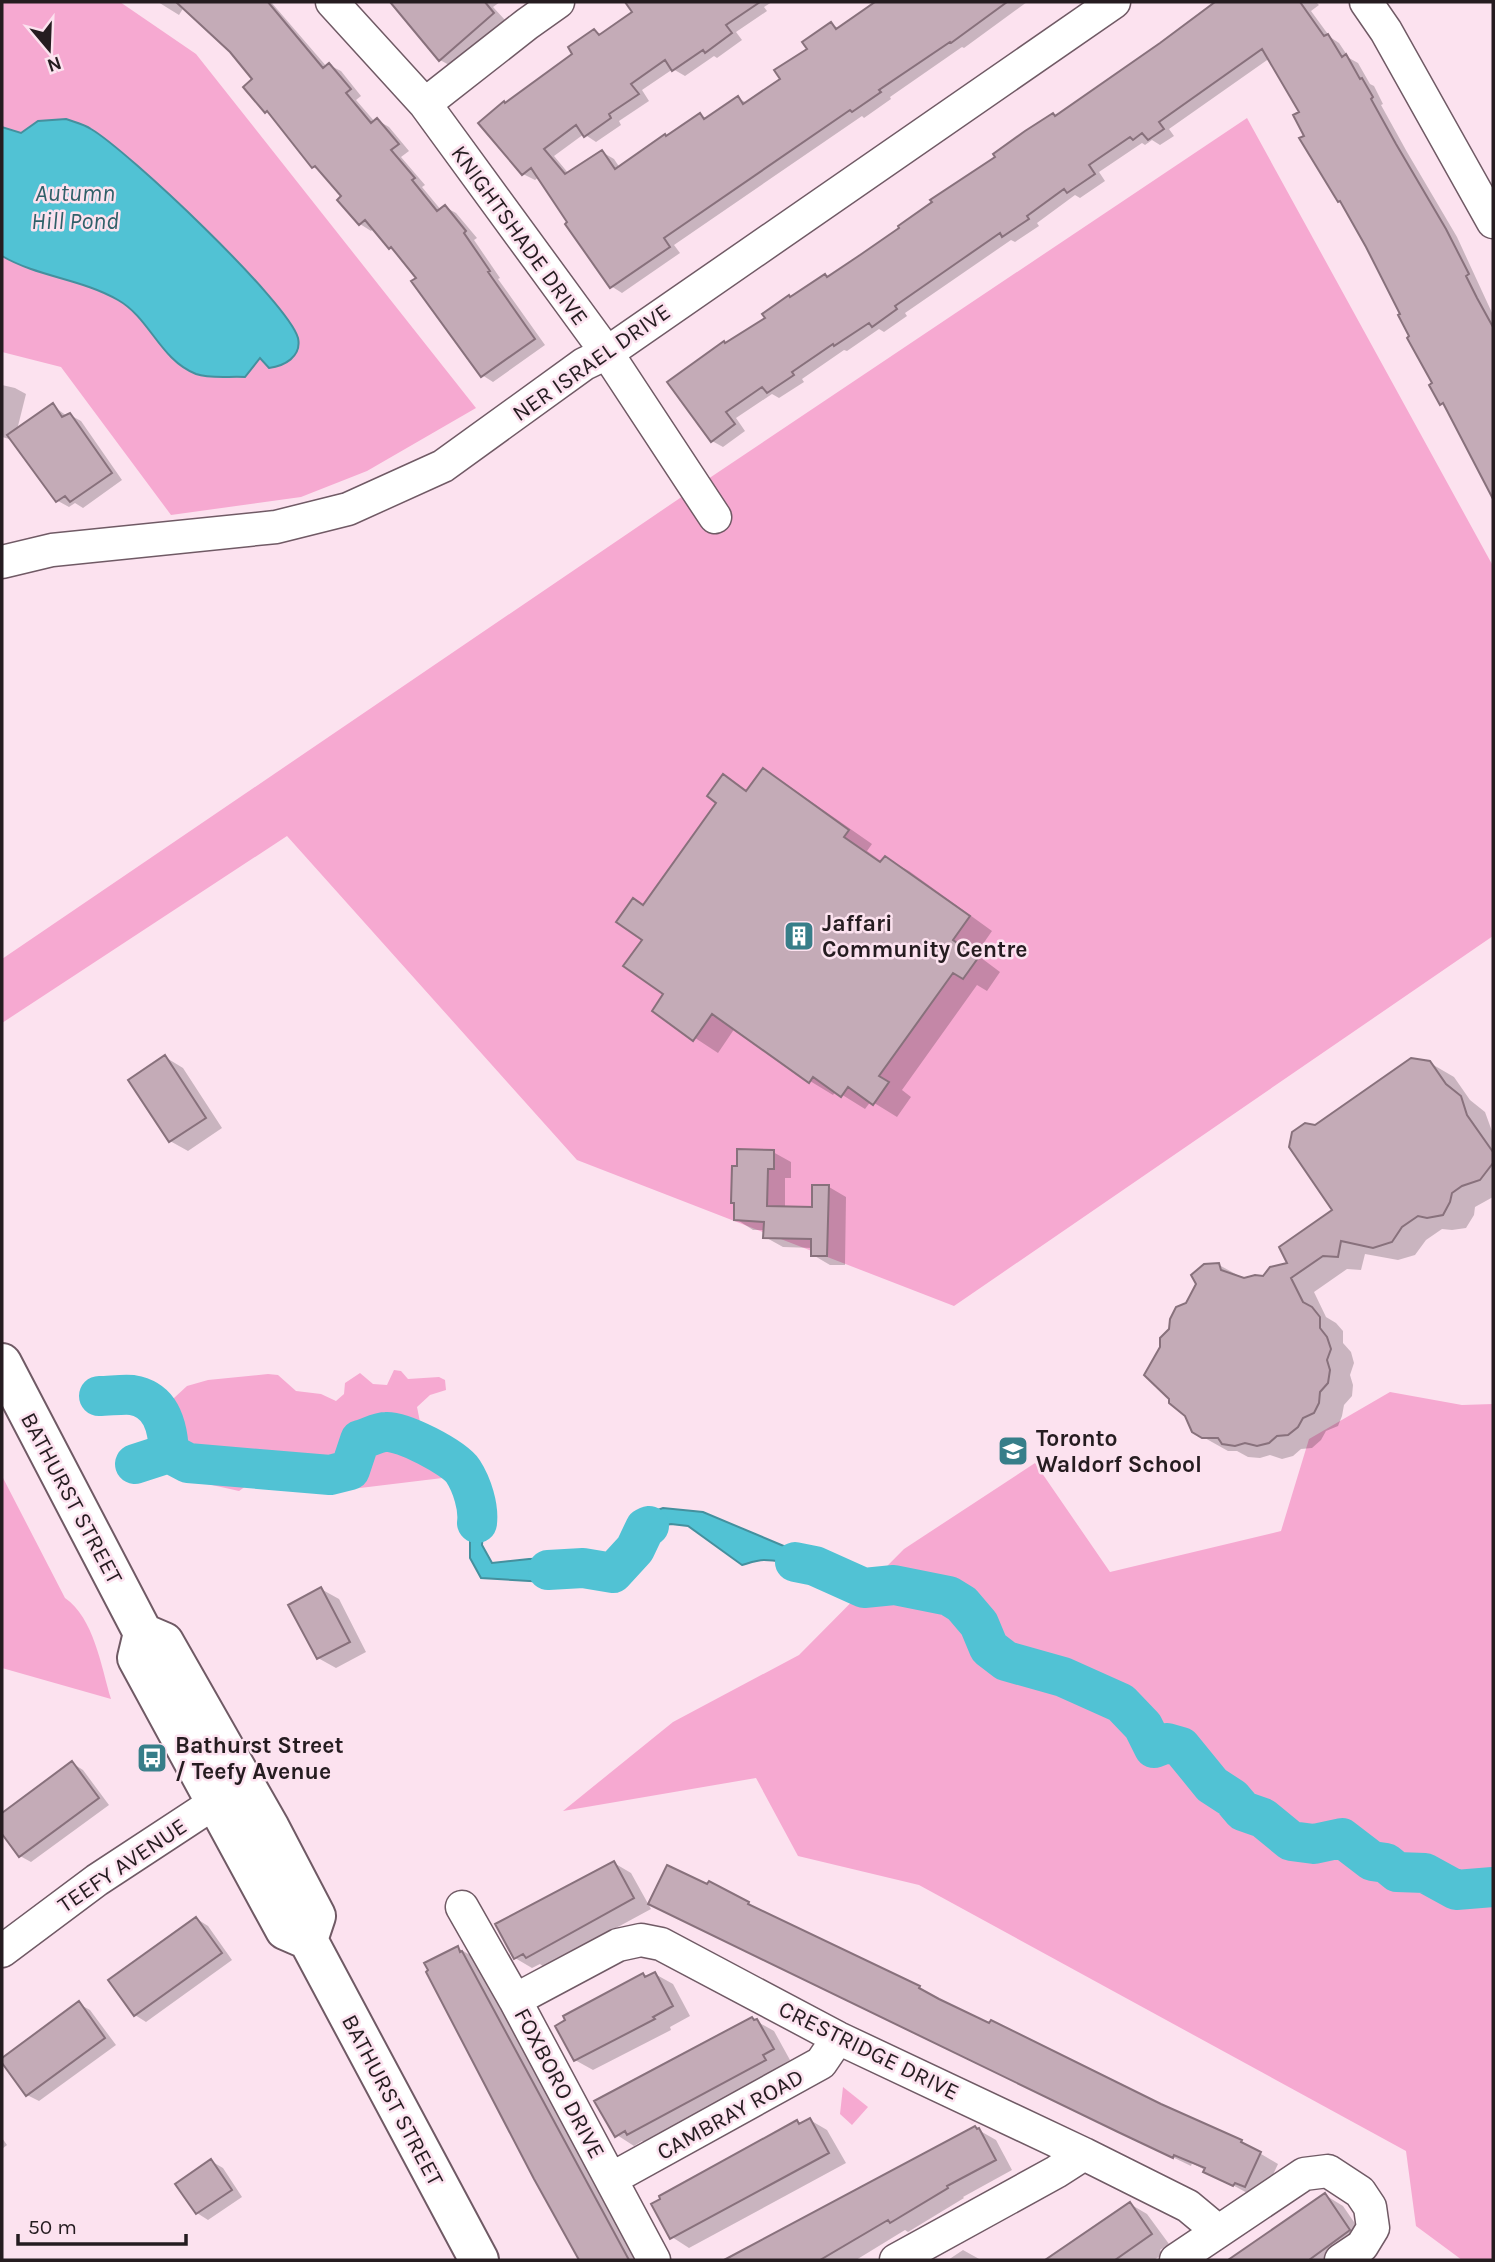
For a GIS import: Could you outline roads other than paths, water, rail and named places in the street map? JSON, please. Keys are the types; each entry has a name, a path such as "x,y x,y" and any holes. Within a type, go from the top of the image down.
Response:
{"main road":[{"name":"BATHURST STREET","path":"2,1363 143,1633 164,1642 231,1792 316,1916 307,1940 479,2260"}],"street":[{"name":"KNIGHTSHADE DRIVE","path":"332,2 425,104 607,353 715,517"},
{"path":"425,104 558,2"},
{"name":"NER ISRAEL DRIVE","path":"2,562 52,550 276,527 348,509 443,466 584,365 607,353 1114,2"},
{"path":"1366,2 1386,31 1493,222"},
{"name":"TEEFY AVENUE","path":"2,1951 97,1880 231,1792"},
{"name":"FOXBORO DRIVE","path":"462,1907 515,2000 654,2260"},
{"name":"CRESTRIDGE DRIVE","path":"515,2000 618,1945 646,1940 665,1946 838,2038 1188,2206 1218,2231"},
{"name":"CAMBRAY ROAD","path":"611,2179 821,2063 838,2038"},
{"path":"896,2260 1084,2154"},
{"path":"1176,2260 1304,2174 1328,2171 1360,2192 1370,2207 1373,2228 1351,2253"}],"water":[{"name":"Autumn Hill Pond","path":"66,119 88,127 110,143 170,195 238,262 288,320 298,338 299,345 291,359 269,368 260,358 245,377 196,374 173,359 139,317 118,300 90,287 30,269 2,256 2,127 21,133 38,121"},
{"path":"469,1466 481,1485 484,1519 482,1545 492,1563 611,1556 634,1533 646,1514 663,1508 703,1512 798,1552 828,1559 847,1569 850,1577 837,1585 803,1567 773,1560 742,1565 688,1526 671,1524 653,1528 643,1543 639,1561 600,1572 591,1582 577,1572 557,1574 546,1582 481,1578 470,1558 470,1534 473,1524 459,1476"}],"waterway":[{"path":"99,1396 132,1395 150,1403 157,1409 165,1425 169,1453"},
{"path":"135,1464 169,1453 188,1463 330,1475 350,1470 360,1440 383,1432 394,1433 415,1440 458,1465 474,1496 477,1523"},
{"path":"548,1570 583,1568 613,1573 635,1549 645,1528 649,1526"},
{"path":"795,1562 815,1566 864,1588 894,1585 949,1596 962,1604 979,1624 989,1648 1006,1661 1063,1677 1121,1703 1143,1726 1154,1748 1167,1743 1181,1747 1212,1785 1232,1798 1243,1811 1263,1818 1291,1841 1314,1844 1342,1838 1372,1861 1386,1863 1397,1872 1425,1873 1456,1890 1493,1887"}],"place":[{"name":"Jaffari Community Centre","path":"799,936"},
{"name":"Toronto Waldorf School","path":"1013,1451"},
{"name":"Bathurst Street / Teefy Avenue","path":"152,1758"}]}
